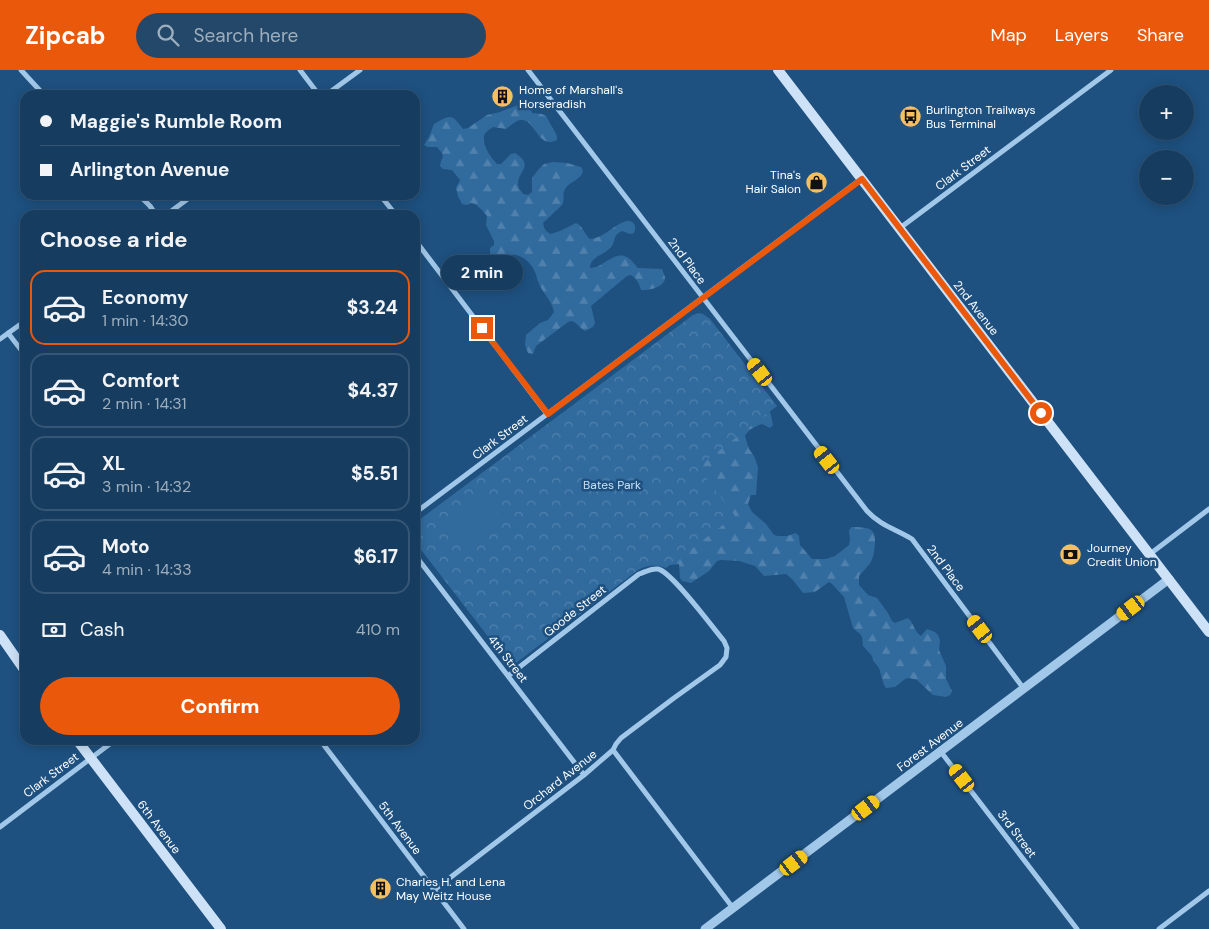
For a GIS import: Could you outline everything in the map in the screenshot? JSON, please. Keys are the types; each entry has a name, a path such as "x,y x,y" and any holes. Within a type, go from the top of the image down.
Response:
{"main road":[{"name":"2nd Avenue","path":"778,70 1209,632"},
{"path":"0,636 20,665"},
{"name":"6th Avenue","path":"81,745 221,929"}],"street":[{"path":"20,70 39,90"},
{"path":"300,70 315,90"},
{"path":"333,90 360,70"},
{"name":"2nd Place","path":"528,70 867,511 882,524 912,539 1024,689"},
{"name":"Clark Street","path":"900,228 1111,70"},
{"name":"Clark Street","path":"420,509 862,179"},
{"path":"144,200 153,210"},
{"path":"172,210 186,200"},
{"path":"384,200 392,210"},
{"path":"420,247 548,414"},
{"path":"0,339 20,325"},
{"path":"8,333 20,349"},
{"path":"1150,554 1209,509"},
{"name":"4th Street","path":"420,562 584,775"},
{"name":"Goode Street","path":"508,676 639,574 657,569"},
{"name":"Orchard Avenue","path":"434,890 584,775 613,750 622,738 720,665 726,657 727,648 724,641 676,583 665,573 657,569"},
{"name":"Forest Avenue","path":"705,929 1169,579"},
{"name":"Clark Street","path":"0,827 108,745"},
{"name":"5th Avenue","path":"324,745 464,929"},
{"path":"613,750 733,908"},
{"name":"3rd Street","path":"941,752 1077,929"},
{"path":"1159,929 1209,891"}],"green space":[{"path":"525,100 529,101 532,113 546,116 557,136 557,140 545,141 530,124 520,120 514,122 506,129 493,127 485,133 484,143 497,164 501,164 511,154 515,153 521,157 525,165 518,184 523,194 528,195 532,192 532,178 544,164 553,162 567,163 581,167 582,174 567,186 564,191 562,205 543,223 546,230 551,234 576,223 590,239 601,236 619,224 631,221 635,225 634,233 630,234 622,231 619,233 615,237 612,246 592,261 590,268 613,257 622,255 638,268 662,269 665,277 660,286 641,290 638,281 631,275 627,276 591,306 595,323 593,327 585,331 574,322 568,322 536,346 533,354 528,353 525,345 526,335 540,323 548,320 554,312 539,284 534,269 526,260 519,256 511,255 500,261 492,257 490,248 494,245 494,241 486,225 487,216 475,204 462,204 456,188 460,180 452,170 443,169 440,166 443,157 437,147 424,145 434,124 447,117 456,120 463,129 468,128 487,115 518,105"},
{"name":"Bates Park","path":"699,313 710,319 777,406 698,467 735,516 666,568 652,566 638,570 512,666 510,665 420,548 420,519 693,315"},
{"path":"769,407 773,425 770,428 762,424 750,430 745,436 758,467 756,495 751,495 748,504 752,512 766,524 774,535 787,536 796,533 799,536 800,545 812,559 826,559 835,556 849,545 849,531 851,527 872,531 875,540 873,557 870,564 859,576 859,585 868,595 877,598 895,623 908,618 921,636 927,629 938,635 940,640 939,650 946,666 946,679 952,691 950,695 946,697 933,695 917,680 909,678 895,687 886,688 879,668 863,646 862,637 853,628 844,597 829,582 815,592 803,593 786,574 764,576 755,566 739,561 721,560 717,561 709,571 691,583 682,581 679,564 670,565 653,562 575,510"},
{"path":"484,497 502,520 464,549 447,525"}],"place":[{"name":"Home of Marshall's Horseradish","path":"503,97"},
{"name":"Burlington Trailways Bus Terminal","path":"910,117"},
{"name":"Tina's Hair Salon","path":"817,182"},
{"name":"Journey Credit Union","path":"1071,555"},
{"name":"Charles H. and Lena May Weitz House","path":"380,889"}],"route":[{"path":"482,328 548,414 862,179 1041,413"}]}
